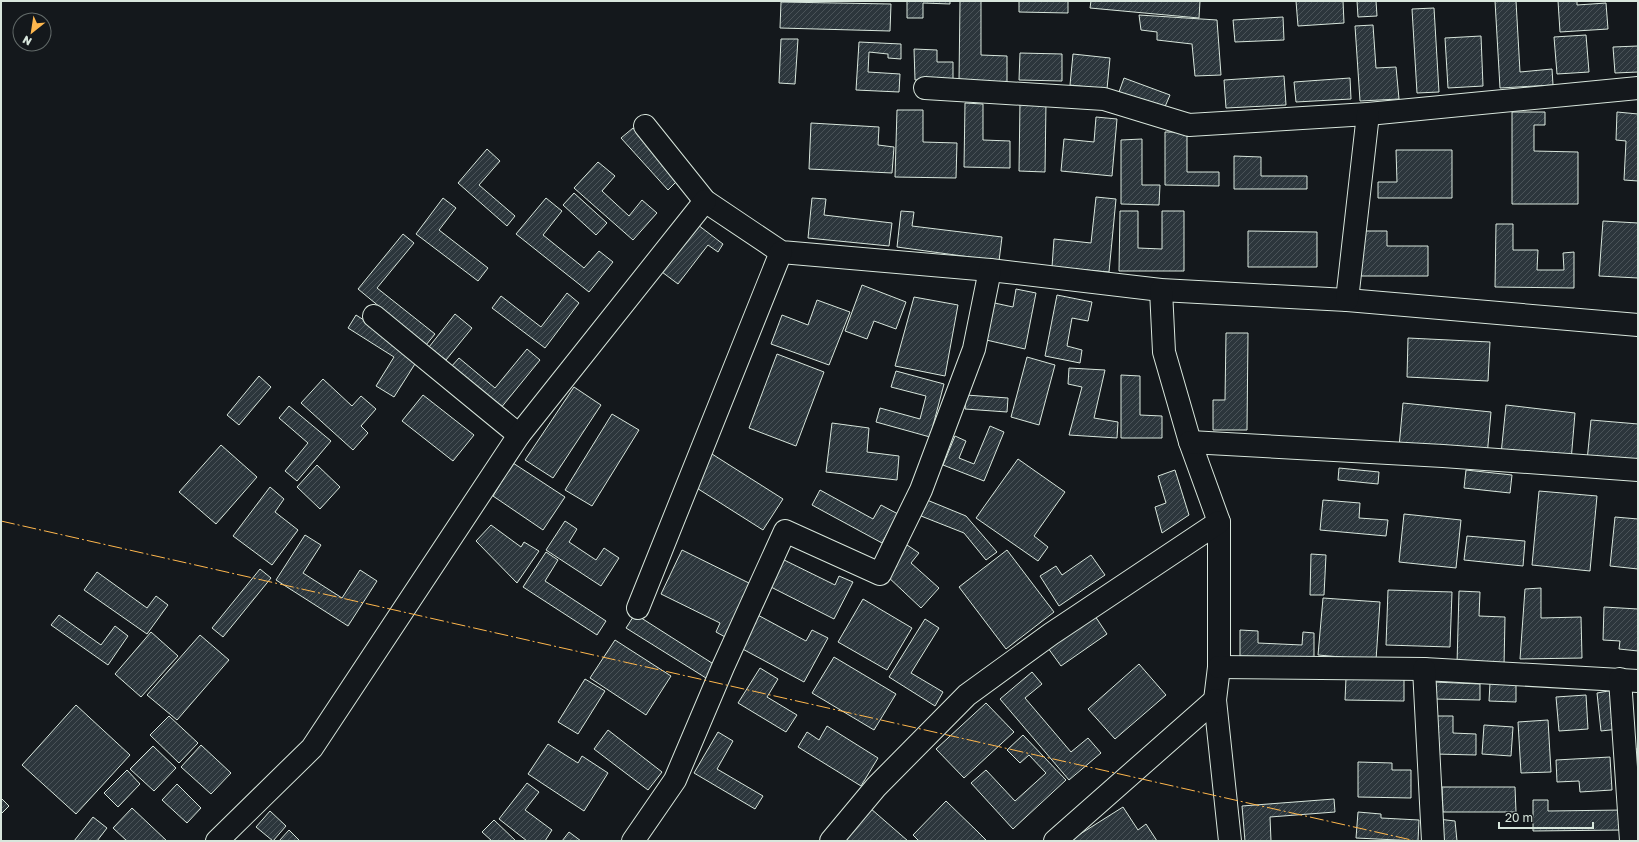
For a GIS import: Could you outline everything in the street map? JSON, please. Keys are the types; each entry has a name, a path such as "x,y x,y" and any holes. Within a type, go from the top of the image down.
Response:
{"street":[{"path":"925,88 1104,99 1188,125 1368,114 1638,88"},
{"path":"1347,300 1368,114"},
{"path":"645,126 705,201 781,252 990,270 1161,290 1347,300 1638,324"},
{"path":"217,841 312,748 519,435 705,201"},
{"path":"638,608 781,252"},
{"path":"633,841 675,780 723,667 785,531 880,574 921,490 974,348 990,270"},
{"path":"1161,290 1164,352 1190,442 1219,522 1219,667 1216,700 1230,841"},
{"path":"374,316 519,435"},
{"path":"1190,442 1443,456 1638,470"},
{"path":"831,841 876,788 967,695 1051,634 1219,522"},
{"path":"1219,667 1424,669 1629,680 1631,841"},
{"path":"1424,669 1433,841"},
{"path":"1055,841 1216,700"}],"building":[{"path":"907,1 950,1 950,4 923,3 923,18 907,18"},
{"path":"960,1 981,1 981,55 1007,56 1007,82 959,81"},
{"path":"1019,1 1068,1 1068,13 1019,12"},
{"path":"1091,1 1200,1 1199,18 1090,8"},
{"path":"1296,1 1343,1 1344,23 1298,26"},
{"path":"1357,1 1376,1 1377,16 1358,17"},
{"path":"1495,1 1516,1 1520,72 1552,69 1553,85 1500,88"},
{"path":"1558,1 1577,1 1577,5 1606,3 1608,29 1560,32"},
{"path":"781,2 891,4 890,31 780,28"},
{"path":"1434,8 1439,92 1417,93 1412,9"},
{"path":"1139,15 1217,20 1221,75 1195,76 1192,44 1157,40 1157,32 1141,30"},
{"path":"1283,17 1284,40 1235,42 1233,20"},
{"path":"1373,25 1376,68 1396,67 1399,99 1360,101 1355,26"},
{"path":"1586,35 1589,72 1557,74 1554,37"},
{"path":"1481,36 1483,86 1448,88 1445,38"},
{"path":"781,39 798,39 795,84 779,83"},
{"path":"859,42 901,44 901,59 888,58 888,54 869,52 868,72 900,74 899,92 856,90"},
{"path":"1638,46 1638,72 1615,73 1613,47"},
{"path":"914,49 937,50 937,62 953,62 953,80 915,80"},
{"path":"1020,53 1062,54 1062,81 1019,80"},
{"path":"1073,54 1110,58 1107,89 1070,85"},
{"path":"1284,76 1286,105 1226,108 1224,80"},
{"path":"1124,78 1170,95 1164,109 1119,92"},
{"path":"1350,78 1351,99 1296,102 1294,82"},
{"path":"1020,101 1046,102 1045,172 1019,171"},
{"path":"965,103 983,104 983,140 1010,141 1010,168 964,167"},
{"path":"897,110 923,110 923,142 957,143 956,178 895,177"},
{"path":"1512,112 1545,112 1545,125 1534,125 1534,151 1578,152 1578,204 1512,204"},
{"path":"1617,112 1638,114 1638,181 1624,180 1626,141 1616,140"},
{"path":"1096,117 1117,119 1112,176 1061,171 1064,139 1094,142"},
{"path":"811,123 879,127 878,145 894,147 892,173 809,169"},
{"path":"633,128 679,179 668,190 621,138"},
{"path":"1165,132 1187,132 1187,172 1219,172 1219,186 1165,185"},
{"path":"1142,139 1142,185 1160,185 1159,205 1121,204 1121,140"},
{"path":"487,149 500,161 479,185 515,216 507,226 458,183"},
{"path":"1396,150 1452,150 1452,198 1378,198 1378,182 1397,182"},
{"path":"1234,156 1261,157 1261,176 1307,176 1307,189 1234,189"},
{"path":"598,162 615,176 602,191 629,216 642,200 657,213 633,240 574,188"},
{"path":"574,193 607,223 596,235 563,205"},
{"path":"1096,197 1116,199 1109,272 1052,267 1054,239 1091,243"},
{"path":"443,198 456,208 439,230 488,268 478,281 416,234"},
{"path":"546,198 562,211 543,235 584,268 599,251 613,262 589,292 516,234"},
{"path":"812,198 826,199 824,215 892,223 889,246 808,238"},
{"path":"901,211 914,212 912,226 1002,237 999,261 897,247"},
{"path":"1120,211 1138,211 1138,248 1162,249 1162,211 1184,211 1184,271 1119,271"},
{"path":"1603,221 1638,223 1638,278 1599,276"},
{"path":"1496,224 1513,224 1513,250 1538,250 1537,270 1564,270 1563,253 1574,252 1574,288 1495,287"},
{"path":"698,225 723,244 718,252 708,245 678,284 662,272"},
{"path":"1248,231 1317,232 1317,267 1248,267"},
{"path":"1361,231 1387,231 1387,246 1428,246 1428,276 1361,276"},
{"path":"403,234 414,243 377,288 435,334 426,345 358,289"},
{"path":"862,285 906,302 896,329 874,321 867,339 845,331"},
{"path":"1016,289 1036,293 1025,349 982,339 990,302 1013,307"},
{"path":"567,293 579,303 545,348 492,308 501,296 541,327"},
{"path":"1057,295 1092,302 1088,321 1072,318 1067,346 1082,350 1080,363 1045,356"},
{"path":"914,297 958,305 945,376 895,366"},
{"path":"817,300 850,312 829,365 771,344 782,315 808,325"},
{"path":"455,314 472,328 446,360 429,347"},
{"path":"356,315 420,356 394,397 376,386 394,357 348,328"},
{"path":"1226,333 1248,333 1247,430 1213,430 1213,400 1225,400"},
{"path":"1408,338 1490,342 1488,381 1407,377"},
{"path":"527,349 540,360 500,409 450,368 459,358 495,388"},
{"path":"777,354 824,372 796,446 749,428"},
{"path":"1027,357 1055,365 1039,425 1011,417"},
{"path":"1069,368 1105,370 1094,418 1118,422 1117,438 1069,435 1082,387 1068,384"},
{"path":"896,371 944,384 930,437 876,422 880,408 920,419 926,396 891,387"},
{"path":"1121,375 1140,376 1140,415 1162,416 1162,438 1121,438"},
{"path":"259,376 271,387 239,425 227,415"},
{"path":"323,379 352,406 361,396 376,409 361,426 368,433 353,450 301,403"},
{"path":"574,387 601,405 553,478 525,460"},
{"path":"423,395 474,435 453,461 402,421"},
{"path":"966,395 1008,398 1007,412 965,409"},
{"path":"1403,403 1491,412 1487,456 1399,447"},
{"path":"1506,405 1575,413 1571,461 1501,454"},
{"path":"289,406 331,441 297,481 285,471 308,443 279,418"},
{"path":"612,414 639,430 592,506 565,490"},
{"path":"1591,420 1638,424 1638,467 1587,461"},
{"path":"832,423 869,428 867,452 899,456 897,480 826,472"},
{"path":"990,426 1004,432 984,481 943,465 955,436 966,441 959,458 974,464"},
{"path":"221,445 257,477 216,524 179,492"},
{"path":"712,454 783,499 763,530 692,485"},
{"path":"1018,459 1065,492 1034,536 1048,547 1038,561 976,518"},
{"path":"513,463 565,497 543,530 493,496"},
{"path":"317,465 340,487 320,509 297,487"},
{"path":"1339,468 1379,472 1378,484 1338,480"},
{"path":"1175,470 1189,515 1162,533 1155,507 1166,503 1158,476"},
{"path":"1466,470 1512,475 1510,493 1464,488"},
{"path":"270,487 284,499 275,512 298,530 272,565 233,536"},
{"path":"820,490 873,519 881,505 898,514 882,543 812,505"},
{"path":"1539,491 1597,496 1590,571 1532,565"},
{"path":"927,500 966,516 997,552 986,560 964,533 921,516"},
{"path":"1323,500 1360,503 1359,518 1388,520 1386,536 1320,530"},
{"path":"1404,514 1461,520 1456,568 1399,562"},
{"path":"1615,517 1638,519 1638,569 1610,566"},
{"path":"565,521 577,529 569,542 596,560 604,548 619,558 601,586 546,550"},
{"path":"491,525 521,547 524,542 539,551 517,583 476,541"},
{"path":"305,535 321,545 303,573 342,598 360,570 377,581 348,626 276,580"},
{"path":"1467,536 1525,541 1523,566 1464,560"},
{"path":"904,543 919,553 911,563 939,588 921,608 886,575"},
{"path":"682,550 753,585 727,638 716,632 720,623 661,594"},
{"path":"1007,550 1054,612 1006,649 959,587"},
{"path":"546,552 558,560 545,581 606,621 597,635 523,587"},
{"path":"1311,554 1326,555 1324,595 1310,595"},
{"path":"1091,555 1105,575 1059,606 1040,576 1056,566 1062,575"},
{"path":"778,557 835,585 839,576 853,582 834,619 765,584"},
{"path":"260,569 271,578 223,637 212,628"},
{"path":"97,572 147,608 156,596 168,605 147,634 84,590"},
{"path":"1541,588 1541,618 1581,617 1582,658 1520,659 1525,589"},
{"path":"1388,590 1452,592 1450,647 1386,645"},
{"path":"1459,591 1480,592 1479,616 1505,617 1504,666 1457,664"},
{"path":"1323,598 1380,602 1376,660 1318,655"},
{"path":"863,599 912,628 887,670 838,642"},
{"path":"1604,607 1638,609 1638,651 1619,649 1620,641 1603,640"},
{"path":"754,613 806,641 812,630 828,638 804,682 737,646"},
{"path":"635,614 715,665 706,678 626,628"},
{"path":"59,615 101,645 115,626 128,636 108,665 51,625"},
{"path":"1095,616 1107,634 1061,666 1048,648"},
{"path":"925,619 939,628 911,673 943,692 935,706 889,677"},
{"path":"1240,630 1258,631 1258,643 1302,645 1303,632 1314,633 1314,658 1240,656"},
{"path":"151,632 178,656 141,697 115,674"},
{"path":"200,635 229,660 177,720 147,695"},
{"path":"615,640 671,676 646,715 590,678"},
{"path":"834,657 896,694 874,730 812,693"},
{"path":"1139,664 1166,695 1115,739 1088,709"},
{"path":"760,668 778,679 767,697 797,715 786,732 738,703"},
{"path":"1032,672 1042,684 1025,698 1071,752 1088,738 1101,753 1069,780 1000,699"},
{"path":"1346,678 1404,679 1404,701 1345,700"},
{"path":"585,679 605,691 578,734 558,722"},
{"path":"1434,682 1480,684 1480,700 1434,699"},
{"path":"1490,683 1516,684 1516,702 1489,701"},
{"path":"1614,690 1619,729 1601,731 1597,693"},
{"path":"1586,695 1588,729 1559,731 1556,697"},
{"path":"986,703 1014,732 964,778 936,749"},
{"path":"76,705 130,755 76,814 22,765"},
{"path":"169,716 198,743 179,763 150,735"},
{"path":"1436,716 1453,716 1453,733 1476,734 1476,755 1435,754"},
{"path":"1548,720 1551,772 1521,773 1518,722"},
{"path":"1484,725 1513,727 1511,756 1482,754"},
{"path":"827,726 878,758 861,786 798,747 807,732 819,740"},
{"path":"608,730 662,772 648,790 594,749"},
{"path":"718,732 733,741 717,769 763,796 755,809 694,773"},
{"path":"1023,735 1066,780 1013,829 971,783 986,770 1015,801 1046,773 1029,755 1020,763 1007,750"},
{"path":"548,744 578,763 582,756 608,773 584,811 528,774"},
{"path":"201,745 231,773 211,794 181,767"},
{"path":"153,746 176,768 154,791 130,769"},
{"path":"1635,749 1638,749 1638,783"},
{"path":"1610,757 1612,790 1580,792 1579,781 1557,782 1556,760"},
{"path":"1358,762 1392,763 1392,770 1411,770 1411,798 1358,797"},
{"path":"127,770 140,784 118,807 104,793"},
{"path":"527,783 539,792 525,810 552,830 545,841 527,841 499,819"},
{"path":"177,784 201,808 187,823 162,800"},
{"path":"1442,787 1515,787 1516,812 1443,812"},
{"path":"1,798 9,806 1,814"},
{"path":"1334,799 1335,812 1270,817 1271,841 1245,841 1242,806"},
{"path":"1533,800 1548,800 1548,811 1624,810 1624,830 1533,831"},
{"path":"946,801 987,841 919,841 913,835"},
{"path":"1123,807 1138,830 1146,824 1157,841 1069,841"},
{"path":"132,808 167,841 127,841 113,828"},
{"path":"870,808 908,841 841,841"},
{"path":"270,811 286,826 273,841 256,827"},
{"path":"1358,812 1381,814 1381,818 1419,820 1418,841 1356,838"},
{"path":"93,817 107,828 97,841 74,841"},
{"path":"1438,819 1455,821 1457,841 1439,841"},
{"path":"494,820 516,841 492,841 482,832"},
{"path":"289,830 300,841 279,841"},
{"path":"569,832 581,841 562,841"}],"power":[{"path":"1,521 1416,841"}]}
